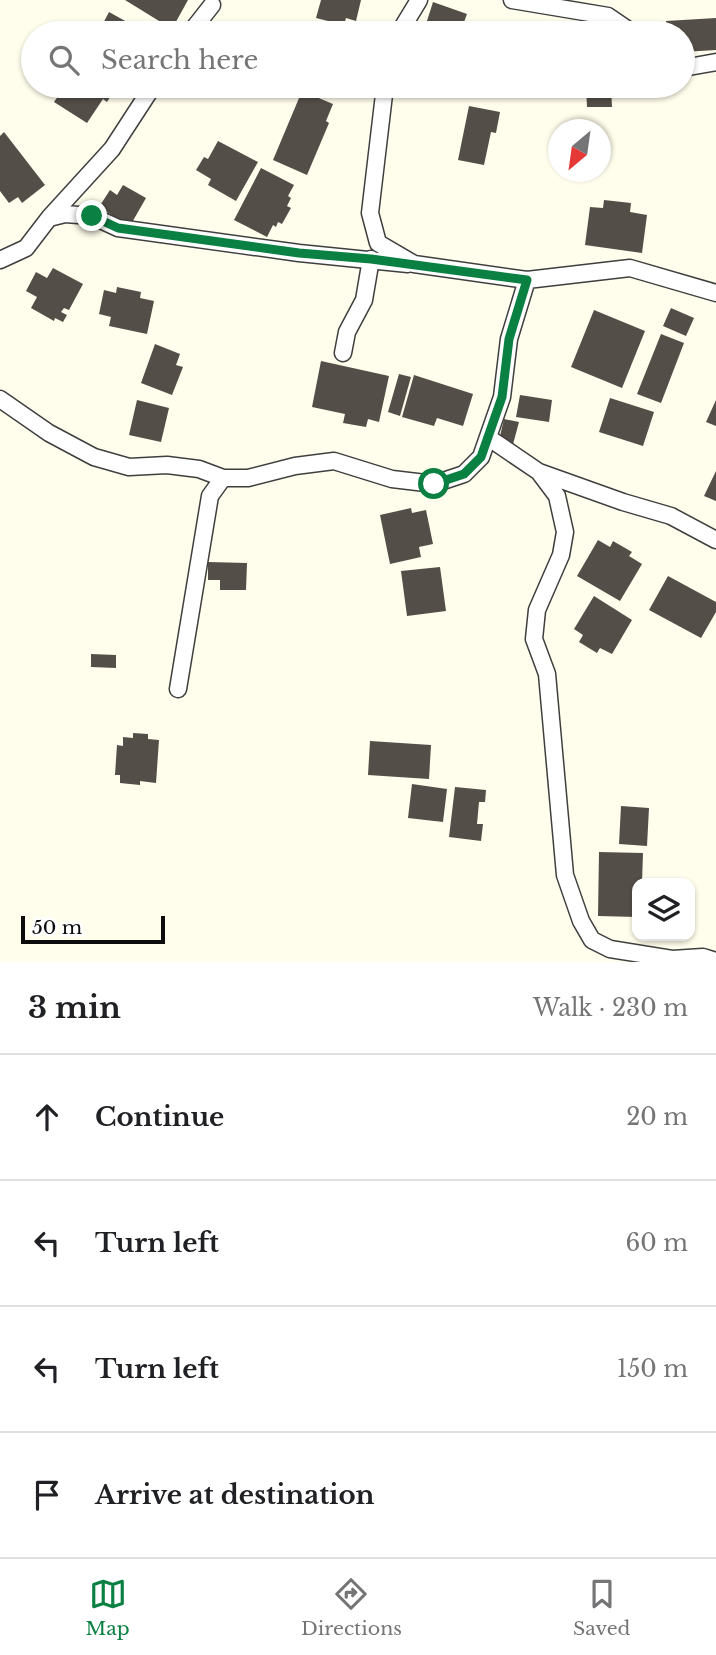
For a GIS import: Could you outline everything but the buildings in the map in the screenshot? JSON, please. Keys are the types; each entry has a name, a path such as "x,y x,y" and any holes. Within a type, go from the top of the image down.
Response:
{"street":[{"path":"406,21 419,0"},
{"path":"512,0 608,16 615,21"},
{"path":"199,21 212,5"},
{"path":"695,66 716,62"},
{"path":"0,260 26,248 49,218 112,149 145,98"},
{"path":"384,98 370,213 378,243 414,264"},
{"path":"49,218 65,214 92,216 118,228 527,280 630,268 716,293"},
{"path":"342,353 347,332 364,300 371,259"},
{"path":"0,399 49,433 94,457 129,467 167,465 199,469 223,478 248,478 295,466 334,461 391,479 434,484 464,474 481,457 502,397 509,339 527,280"},
{"path":"489,438 539,472 671,516 716,540"},
{"path":"539,472 558,496 565,532 561,555 537,610 534,639 547,674 565,875 581,920 592,940 610,949 672,959 703,957 716,961"},
{"path":"178,689 210,496 223,478"}],"route":[{"path":"92,216 118,228 527,280 509,339 502,397 481,457 464,474 434,484"}]}
